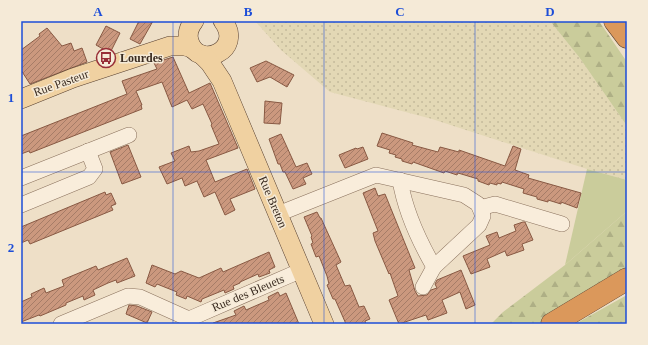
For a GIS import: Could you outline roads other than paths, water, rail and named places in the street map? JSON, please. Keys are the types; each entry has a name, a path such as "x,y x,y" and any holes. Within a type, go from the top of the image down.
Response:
{"highway":[{"path":"552,324 627,279"},
{"path":"566,324 627,289"}],"main road":[{"name":"Rue Breton","path":"222,81 223,60 229,40 227,26 223,21"},
{"name":"Rue Breton","path":"194,38 222,81 324,324"},
{"name":"Rue Pasteur","path":"21,99 73,78 170,46 185,46 194,38 208,56 221,52 226,47"}],"street":[{"path":"21,178 129,135"},
{"path":"21,205 89,177 95,169 88,151"},
{"path":"278,214 376,175 464,195 478,204 483,216 479,225 434,267 423,287"},
{"path":"400,180 403,198 425,250 434,267"},
{"path":"480,208 495,204 562,224"},
{"name":"Rue des Bleuets","path":"61,324 128,296 140,296 188,321 302,270"}],"place":[{"name":"Lourdes","path":"106,58"}]}
